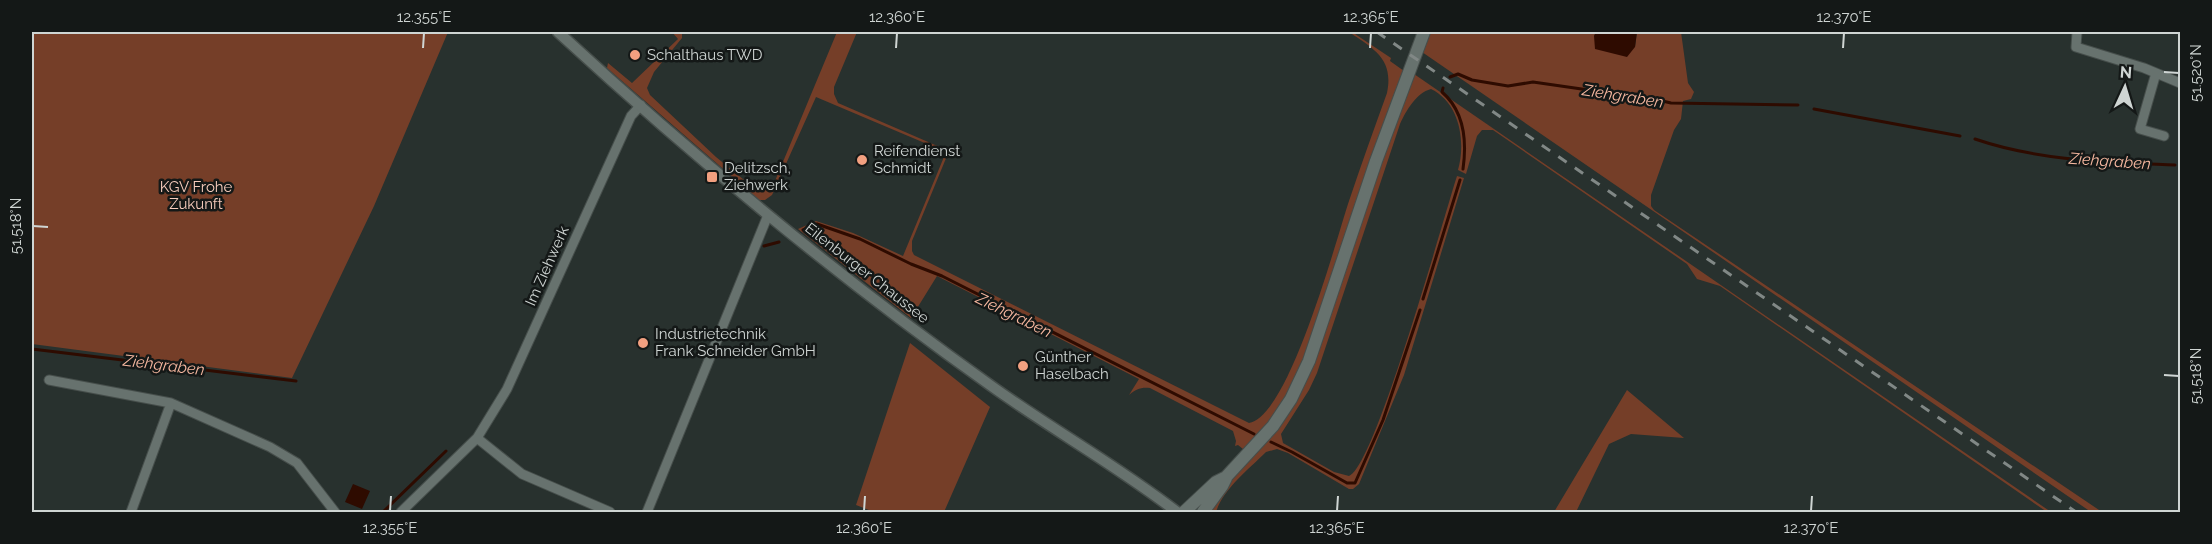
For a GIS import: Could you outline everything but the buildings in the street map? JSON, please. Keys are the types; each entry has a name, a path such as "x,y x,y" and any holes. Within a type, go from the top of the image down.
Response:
{"main road":[{"path":"1203,513 1226,477 1273,426 1300,383 1376,161 1425,32"},
{"path":"1184,513 1216,482 1226,477"}],"street":[{"name":"Eilenburger Chaussee","path":"558,32 768,215 841,274 989,385 1148,490 1178,513"},
{"path":"2077,32 2076,47 2181,83"},
{"path":"2156,73 2140,129 2164,136"},
{"name":"Im Ziehwerk","path":"401,513 477,438 507,389 631,116 641,105"},
{"path":"647,513 768,215"},
{"path":"49,381 171,404 270,447 297,463 335,513"},
{"path":"131,513 171,404"},
{"path":"477,438 522,474 610,513"}],"green space":[{"name":"KGV Frohe Zukunft","path":"32,32 448,32 374,206 292,378 32,344"},
{"path":"672,32 682,32 682,38 654,72 647,88 650,95 716,157 755,189 761,189 775,181 837,32 857,32 834,87 838,103 949,151 912,241 914,255 1249,423 1264,413 1280,391 1295,360 1387,93 1388,72 1385,63 1374,50 1349,32 1391,58 1390,61 1404,71 1293,387 1273,418 1247,448 1243,449 1238,445 1235,446 1233,431 1150,388 1139,389 1129,395 1139,379 937,276 911,318 798,229 816,221 853,233 903,256 946,152 816,97 772,195 765,200 759,200 607,68 608,63 632,83 678,39"},
{"path":"1430,32 1596,32 1594,36 1635,47 1637,32 1681,32 1688,83 1694,92 1691,99 1683,101 1681,119 1674,130 1651,195 1651,206 1654,210 2102,512 2091,512 1422,52"},
{"path":"1414,74 2051,512 2047,512 1720,286 1697,279 1687,264 1493,130 1482,130 1477,136 1466,174 1458,170 1461,136 1458,124 1449,104 1431,89 1416,98 1400,124 1317,373 1281,434 1283,443 1334,472 1349,476 1361,462 1375,431 1408,338 1457,176 1464,178 1404,375 1359,484 1349,489 1288,453 1277,449 1266,452 1231,487 1216,512 1209,512 1225,487 1283,420 1359,225"},
{"path":"910,343 990,407 944,512 874,512 856,505"},
{"path":"1627,390 1684,438 1631,434 1609,444 1576,512 1554,512"}],"shaded area":[{"path":"1596,32 1637,32 1635,47 1627,57 1595,49"},
{"path":"353,484 370,491 362,509 345,502"}],"waterway":[{"name":"Ziehgraben","path":"1450,77 1458,74 1472,80 1508,86 1533,82 1671,103 1798,105"},
{"name":"Ziehgraben","path":"1443,88 1442,92 1456,109 1463,127 1465,148 1463,169"},
{"name":"Ziehgraben","path":"1814,109 1960,136"},
{"name":"Ziehgraben","path":"1975,139 2049,156 2175,165"},
{"name":"Ziehgraben","path":"1423,299 1460,180"},
{"name":"Ziehgraben","path":"803,230 817,224 860,239 911,264 942,276 1254,434"},
{"name":"Ziehgraben","path":"764,246 779,242"},
{"name":"Ziehgraben","path":"1271,442 1347,483 1355,483 1383,420 1420,310"},
{"name":"Ziehgraben","path":"32,349 296,381"},
{"path":"383,512 446,451"}],"railway":[{"path":"1377,32 2076,512"}],"place":[{"name":"Schalthaus TWD","path":"635,55"},
{"name":"Reifendienst Schmidt","path":"862,160"},
{"name":"Delitzsch, Ziehwerk","path":"712,177"},
{"name":"Industrietechnik Frank Schneider GmbH","path":"643,343"},
{"name":"Günther Haselbach","path":"1023,366"}]}
